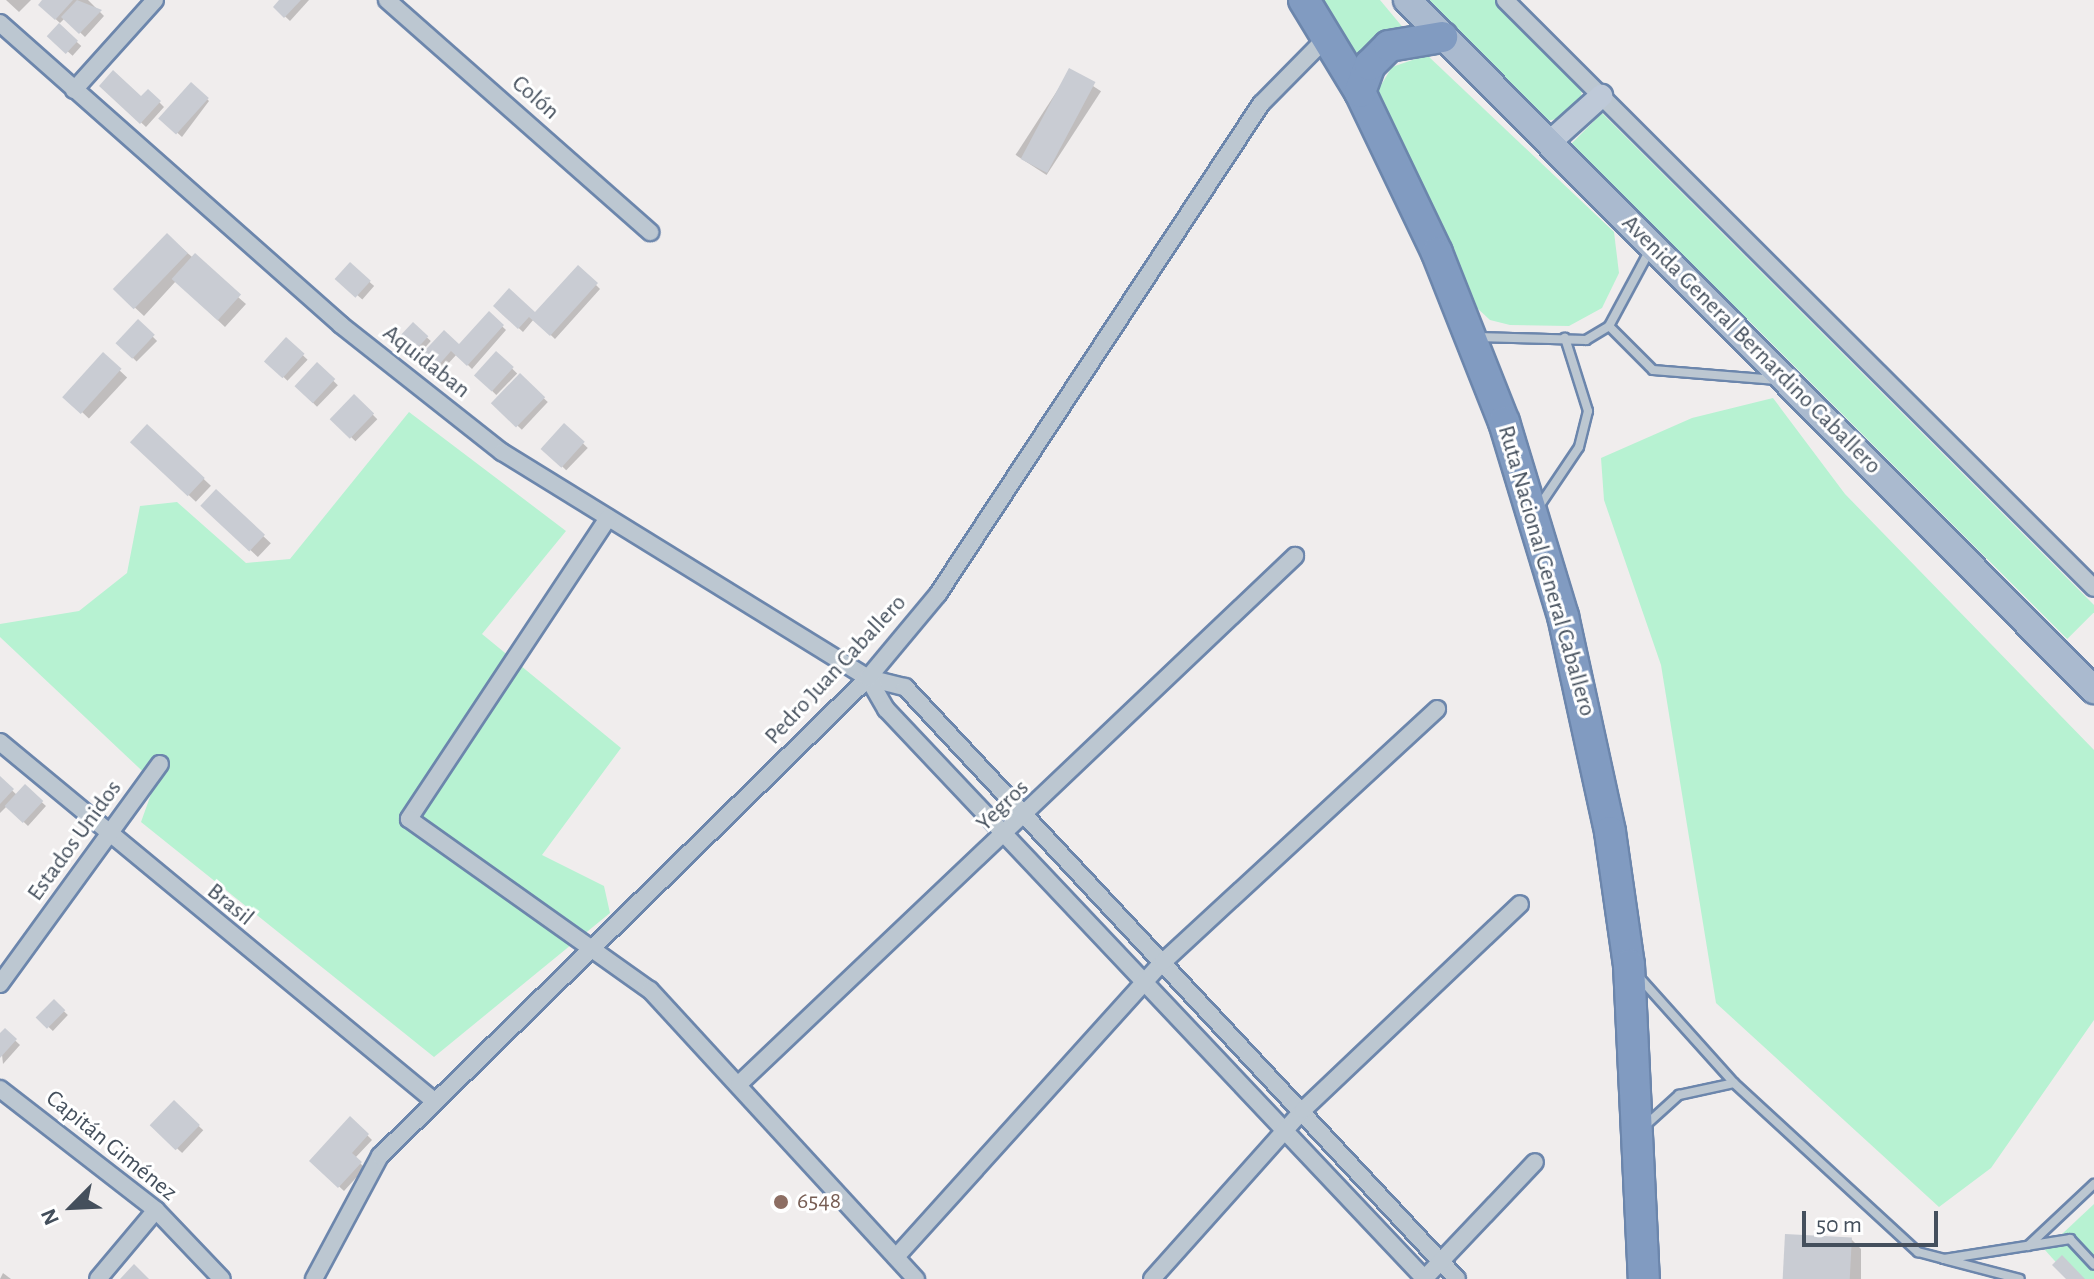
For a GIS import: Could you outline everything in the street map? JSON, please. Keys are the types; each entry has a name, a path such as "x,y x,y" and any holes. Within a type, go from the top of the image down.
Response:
{"highway":[{"name":"Ruta Nacional General Caballero","path":"1304,0 1360,92 1472,337 1534,514 1591,732 1629,965 1642,1143 1644,1279"},
{"path":"1360,92 1370,65 1389,46 1442,37"}],"main road":[{"name":"Avenida General Bernardino Caballero","path":"1407,0 2094,690"},
{"path":"1550,142 1601,96"}],"street":[{"path":"74,90 155,0"},
{"name":"Colón","path":"387,0 650,232"},
{"path":"1505,0 2094,588"},
{"name":"Aquidaban","path":"0,23 341,325 502,452 868,678"},
{"name":"Pedro Juan Caballero","path":"314,1279 380,1156 433,1100 595,951 868,678 938,594 1261,104 1327,37"},
{"path":"608,518 409,819 650,990 916,1279"},
{"name":"Yegros","path":"739,1084 1006,836 1295,556"},
{"path":"868,678 905,687 1442,1258 1457,1279"},
{"path":"868,678 886,709 1425,1279 1535,1162"},
{"path":"896,1257 1147,985 1163,962 1437,709"},
{"name":"Brasil","path":"0,742 108,836 433,1100"},
{"name":"Estados Unidos","path":"0,984 160,764"},
{"path":"1152,1279 1303,1110 1520,904"},
{"name":"Capitán Giménez","path":"0,1089 156,1210 222,1279"},
{"path":"98,1279 156,1210"}],"lane":[{"path":"1472,337 1586,340 1609,326 1652,246"},
{"path":"1609,326 1653,370 1785,380"},
{"path":"1534,514 1579,447 1588,411 1565,338"},
{"path":"1629,965 1734,1083 1918,1252 2020,1279"},
{"path":"1642,1143 1650,1116 1679,1095 1734,1083"},
{"path":"2028,1246 2094,1184"},
{"path":"1944,1259 2070,1239 2094,1265"}],"green space":[{"path":"1314,0 1380,0 1405,30 1354,63"},
{"path":"1426,0 1498,0 1582,83 1581,103 1570,116 1547,121"},
{"path":"1427,55 1614,232 1619,273 1602,308 1569,326 1510,325 1490,320 1463,295 1375,95 1392,67"},
{"path":"1602,113 2094,605 2094,612 2067,639 1572,143"},
{"path":"1773,398 1845,494 2094,750 2094,1020 1991,1168 1939,1207 1716,1003 1661,665 1604,500 1601,458 1692,418"},
{"path":"409,412 566,531 482,634 621,748 542,855 604,886 610,913 434,1057 141,822 155,783 0,637 0,624 79,611 127,573 140,506 177,502 246,563 290,559"},
{"path":"2094,1204 2094,1279 2071,1279 2045,1250"}],"building":[{"path":"42,0 73,0 55,20 38,5"},
{"path":"77,0 102,10 79,34 61,17"},
{"path":"279,0 301,0 284,18 273,7"},
{"path":"59,23 78,41 66,54 47,36"},
{"path":"1069,68 1095,82 1047,173 1021,159"},
{"path":"113,70 141,96 148,89 161,101 140,124 99,86"},
{"path":"191,82 209,98 176,134 158,118"},
{"path":"167,233 188,253 134,309 113,289"},
{"path":"195,253 241,294 218,320 172,279"},
{"path":"350,262 371,281 355,298 335,279"},
{"path":"578,265 598,283 550,336 529,317 518,329 493,306 509,288 535,312"},
{"path":"489,311 504,325 467,366 451,351 430,375 415,361 444,330 459,344"},
{"path":"138,319 155,335 132,359 115,343"},
{"path":"413,322 428,336 413,352 398,338"},
{"path":"286,337 305,354 282,378 264,362"},
{"path":"496,351 514,367 492,392 474,376"},
{"path":"103,352 122,369 81,414 62,397"},
{"path":"317,362 335,379 313,403 294,386"},
{"path":"520,373 545,397 516,428 491,403"},
{"path":"354,394 374,413 350,439 330,419"},
{"path":"564,423 585,442 561,468 541,449"},
{"path":"147,424 205,478 188,496 130,442"},
{"path":"216,489 265,535 249,552 200,506"},
{"path":"0,776 14,789 0,804"},
{"path":"25,784 43,801 23,823 5,806"},
{"path":"54,999 65,1010 47,1029 36,1017"},
{"path":"5,1028 17,1039 0,1058 0,1033"},
{"path":"174,1100 200,1125 176,1150 150,1125"},
{"path":"350,1116 369,1134 352,1153 362,1162 338,1188 309,1161"},
{"path":"1785,1234 1852,1238 1850,1279 1783,1279"},
{"path":"2062,1255 2085,1279 2066,1279 2052,1265"},
{"path":"134,1264 149,1279 120,1279"}],"place":[{"name":"6548","path":"781,1202"}]}
